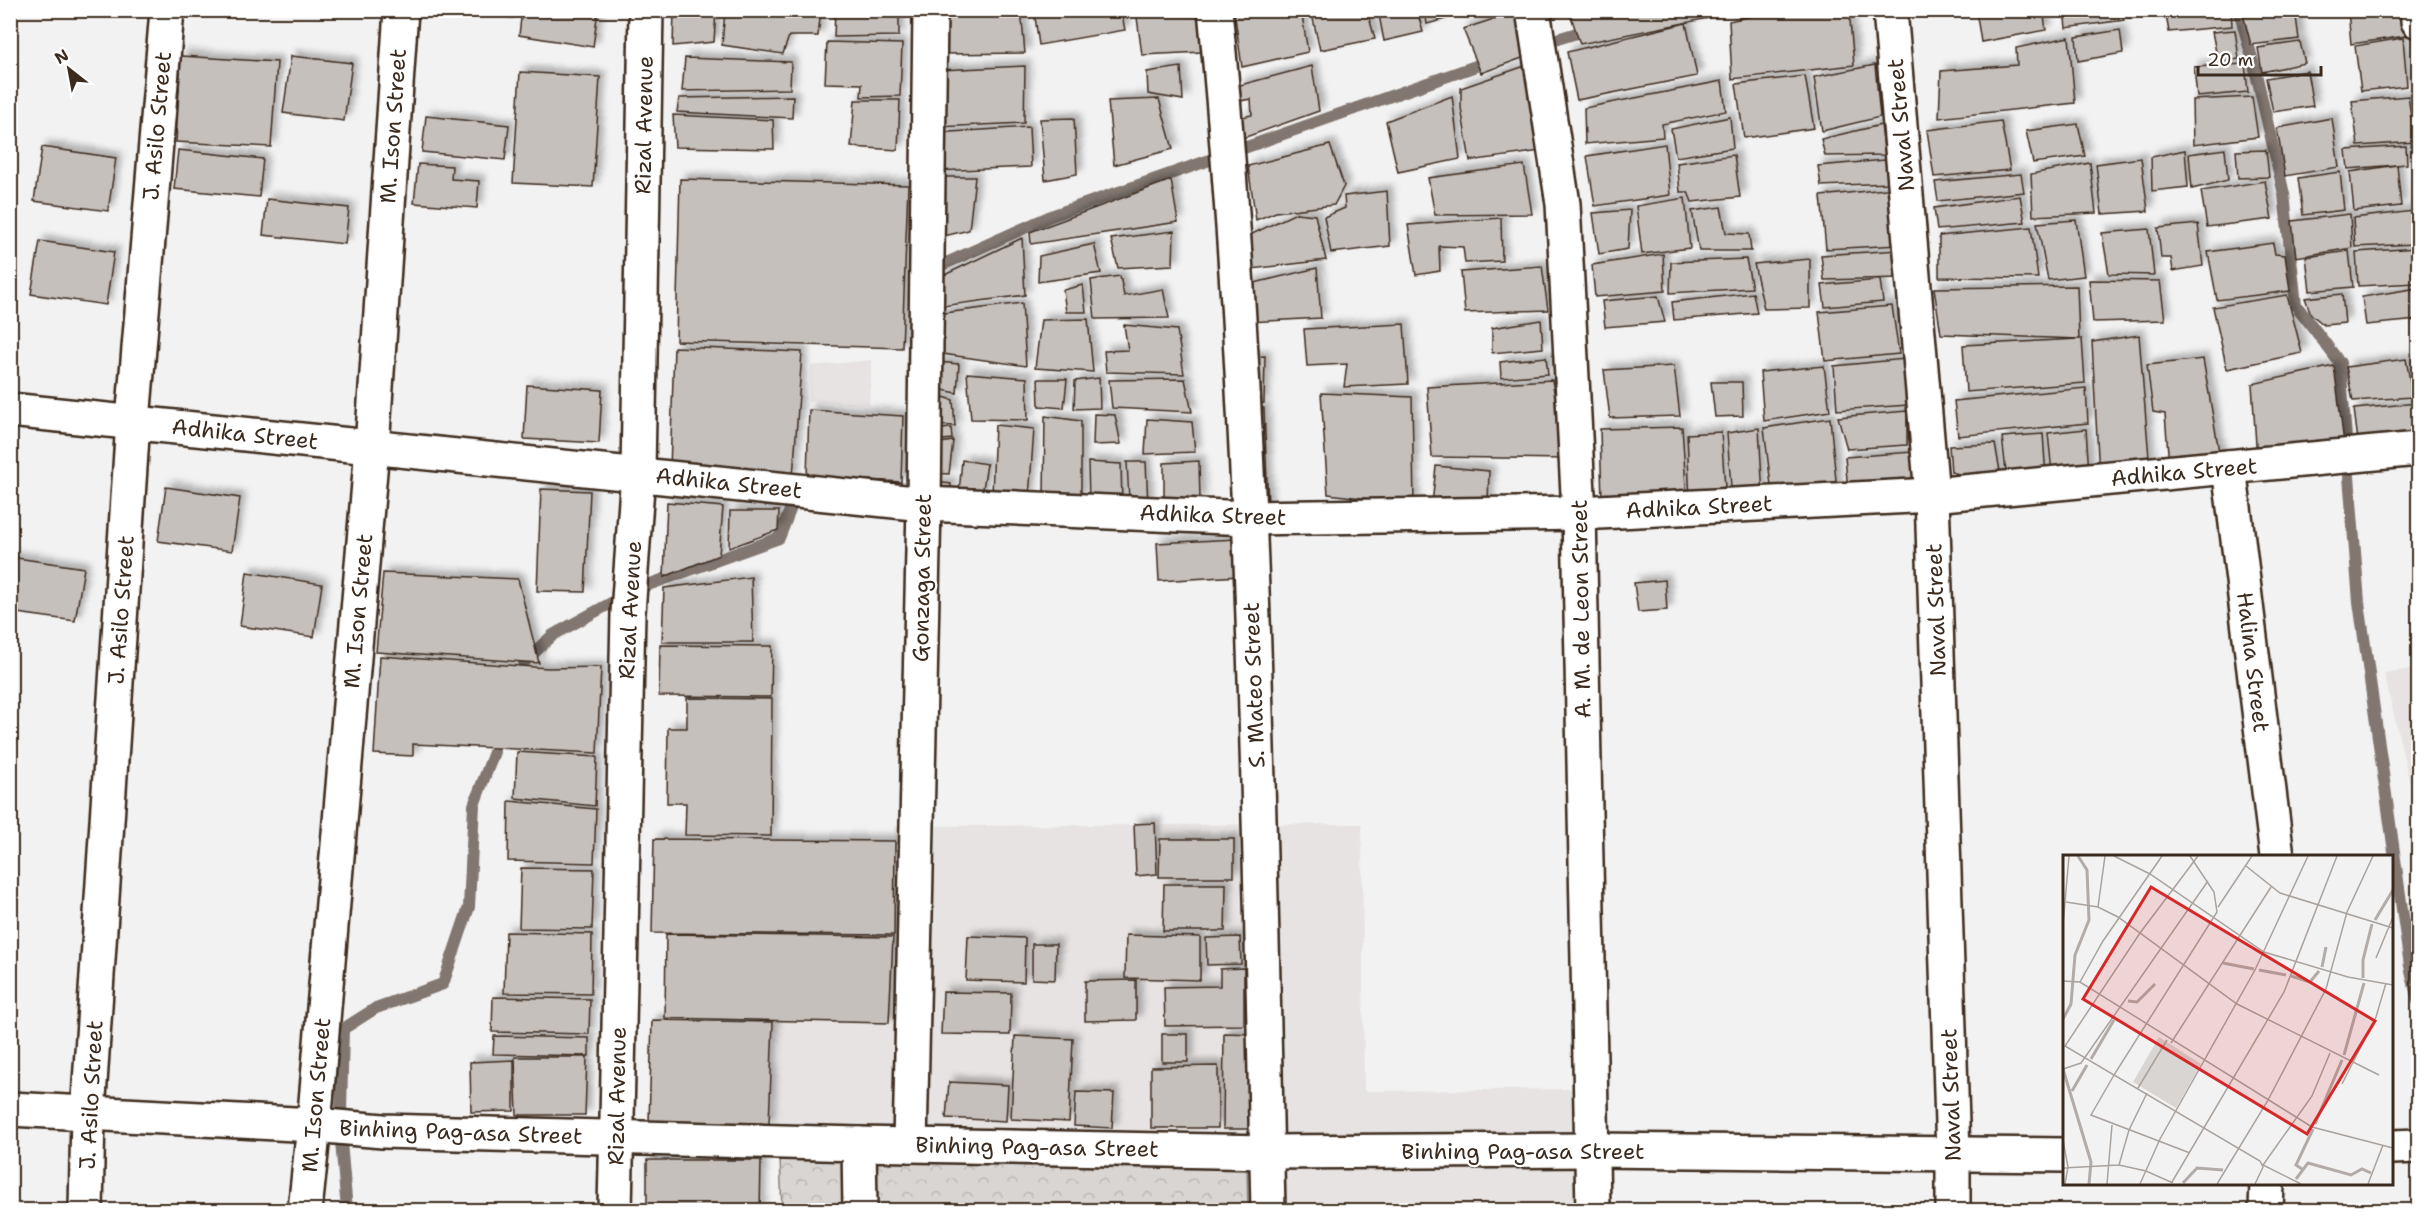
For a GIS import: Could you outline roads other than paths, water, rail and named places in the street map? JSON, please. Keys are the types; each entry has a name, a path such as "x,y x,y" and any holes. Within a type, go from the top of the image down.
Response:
{"street":[{"name":"J. Asilo Street","path":"86,1210 88,1114 133,421 166,10"},
{"name":"M. Ison Street","path":"305,1210 372,448 401,10"},
{"name":"Rizal Avenue","path":"615,1210 628,613 638,473 646,10"},
{"name":"Gonzaga Street","path":"910,1145 924,504 930,10"},
{"name":"S. Mateo Street","path":"1215,10 1228,150 1250,518 1268,1210"},
{"name":"Naval Street","path":"1890,10 1932,495 1953,1210"},
{"path":"2418,10 2418,21"},
{"name":"A. M. de Leon Street","path":"1534,15 1563,204 1579,513 1593,1210"},
{"name":"Adhika Street","path":"10,410 924,504 1250,518 1579,513 1932,495 2418,449"},
{"name":"Halina Street","path":"2229,468 2277,855"},
{"name":"Binhing Pag-asa Street","path":"10,1109 314,1125 383,1131 859,1144 1267,1152 1593,1150 2063,1155"},
{"path":"859,1144 860,1210"},
{"path":"2393,1148 2418,1146"},
{"path":"2266,1210 2267,1185"}],"waterway":[{"path":"2239,10 2284,194 2296,305 2340,363 2359,602 2410,966 2418,1001"},
{"path":"1541,44 1590,29"},
{"path":"942,265 1051,216 1493,60"},
{"path":"645,586 779,538 792,505"},
{"path":"524,662 553,635 613,602"},
{"path":"341,1113 343,1029 376,1008 443,984 469,907 474,805 494,752"},
{"path":"341,1142 347,1210"}]}
